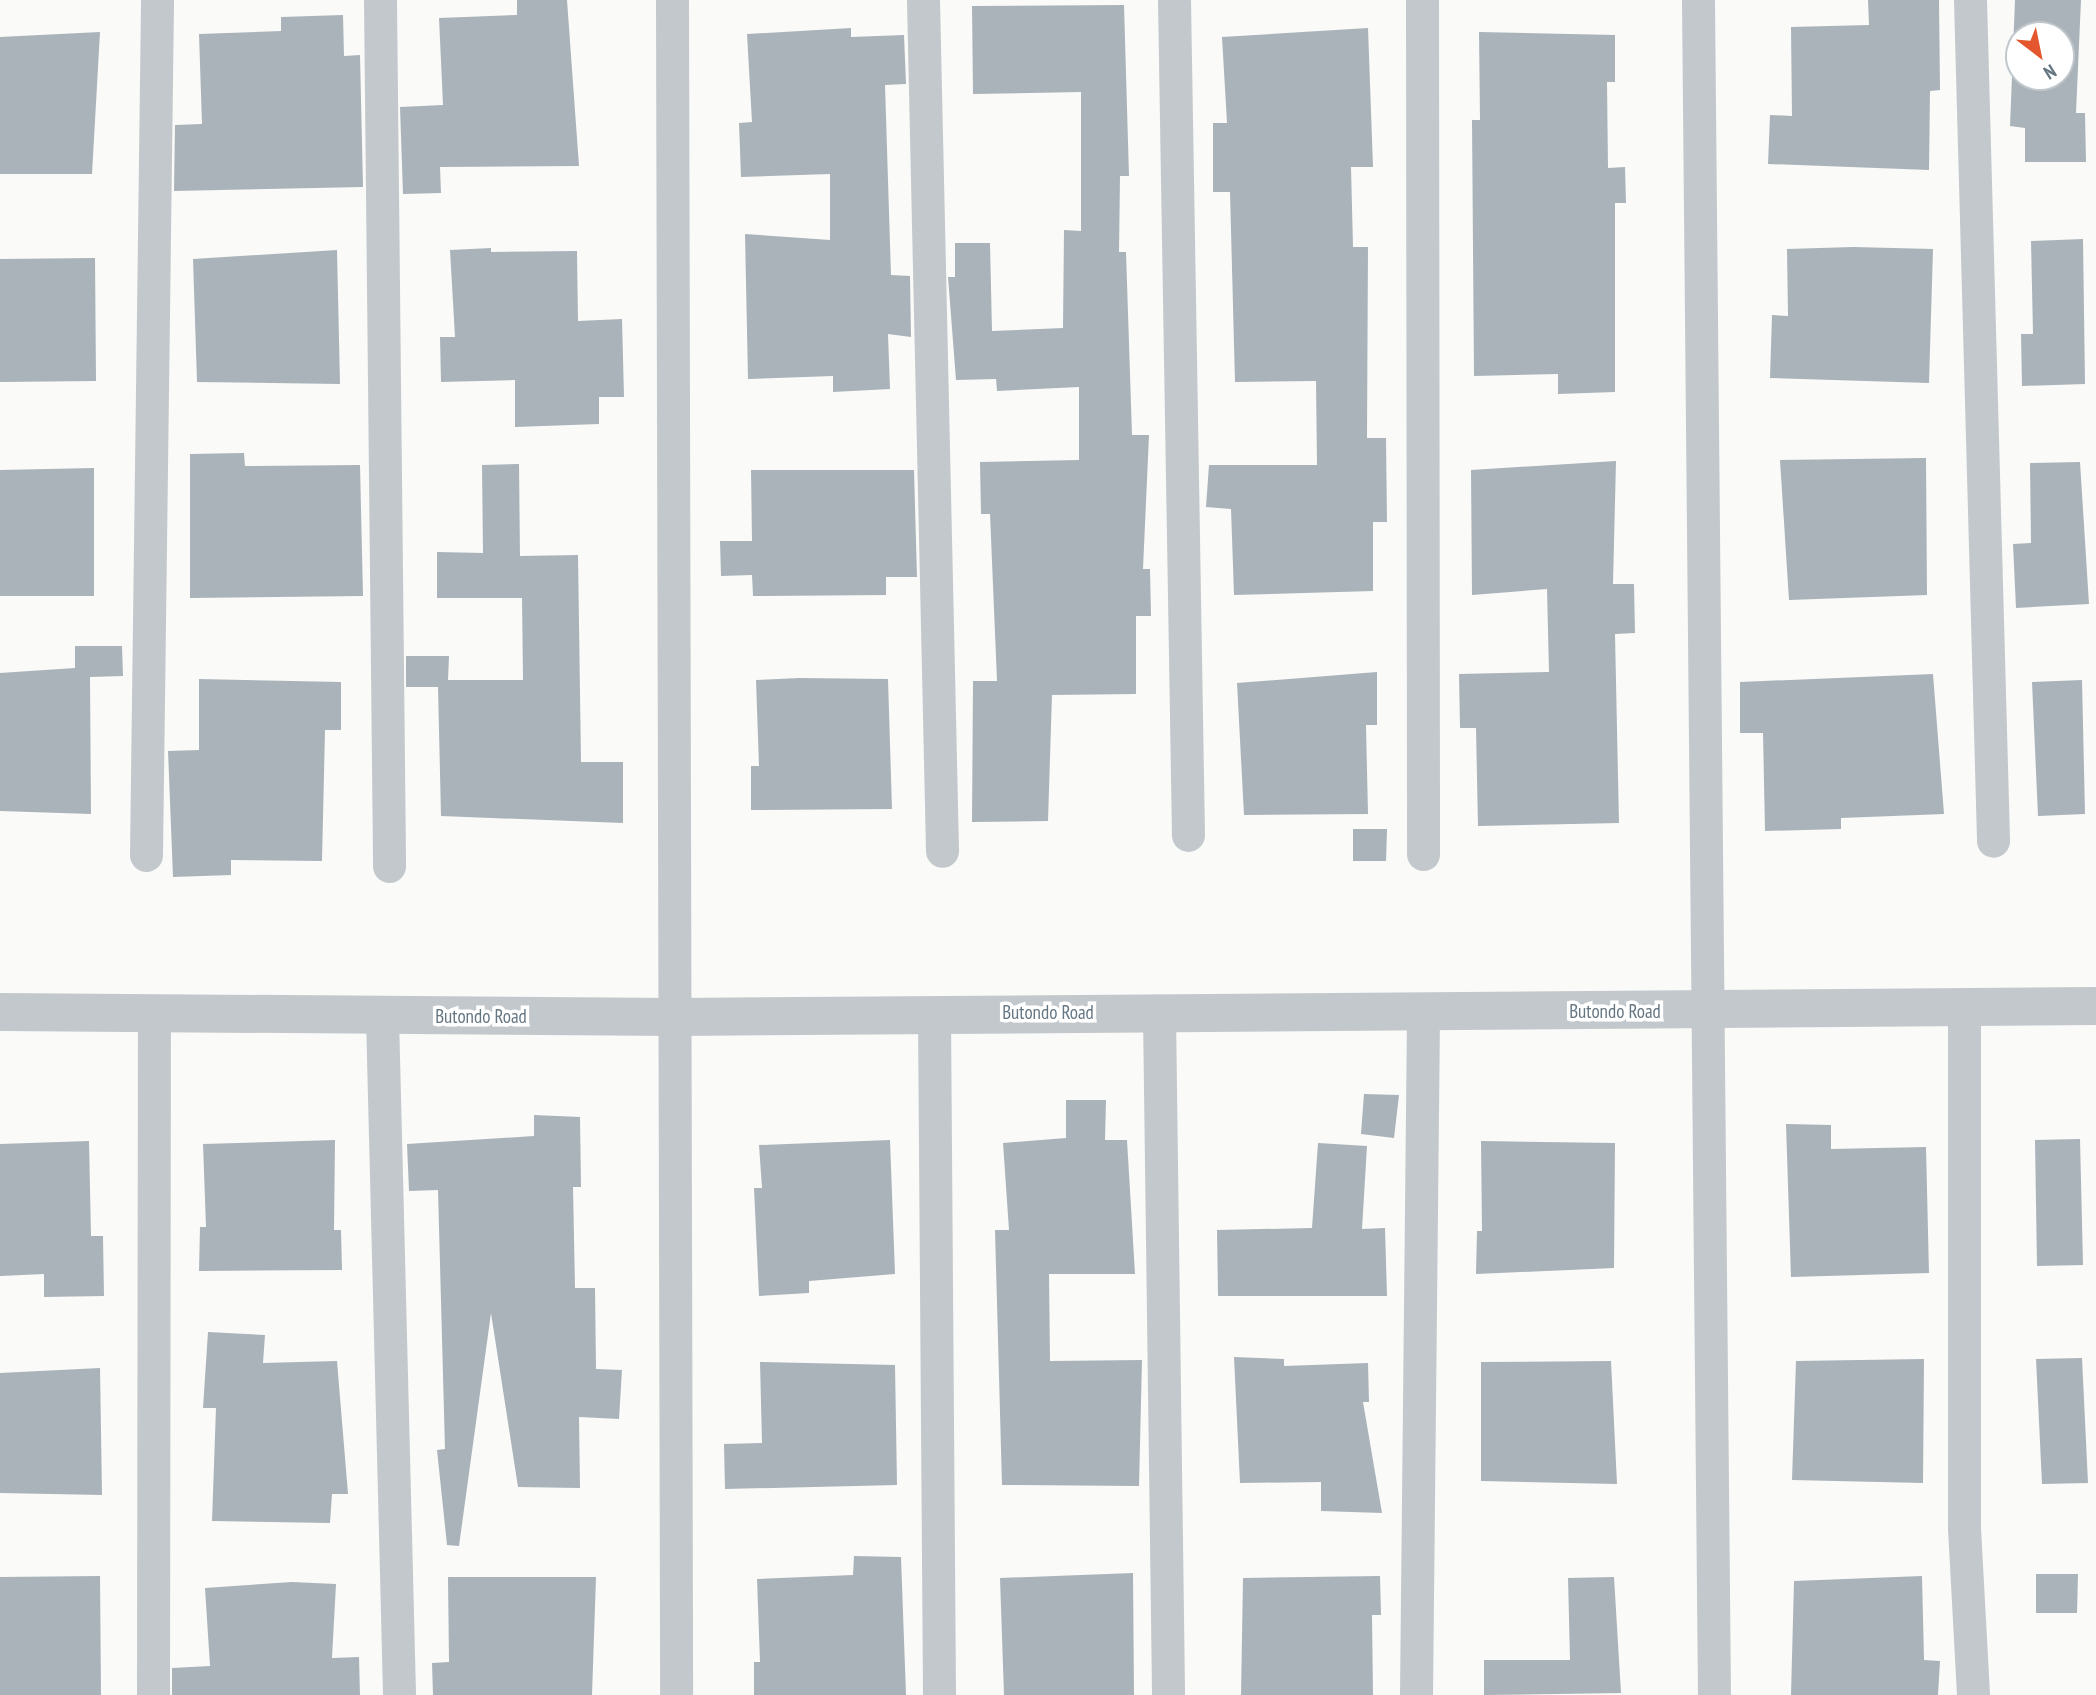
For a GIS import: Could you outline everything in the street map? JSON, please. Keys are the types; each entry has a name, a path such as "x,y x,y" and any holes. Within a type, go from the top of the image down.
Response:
{"street":[{"path":"146,855 157,0"},
{"path":"380,0 389,866"},
{"path":"672,0 677,1017 676,1695"},
{"path":"923,0 942,851"},
{"path":"1174,0 1188,835"},
{"path":"1422,0 1423,853"},
{"path":"1698,0 1714,1695"},
{"path":"1970,0 1993,841"},
{"name":"Butondo Road","path":"0,1012 154,1011 382,1017 677,1017 2096,1006"},
{"path":"1964,1008 1964,1528 1973,1695"},
{"path":"153,1695 154,1011"},
{"path":"1416,1695 1423,1012"},
{"path":"933,1013 939,1695"},
{"path":"1159,1013 1168,1695"},
{"path":"382,1017 399,1695"}],"building":[{"path":"517,0 567,0 579,166 440,167 441,193 403,194 400,107 443,105 439,18 517,15"},
{"path":"1868,0 1939,0 1940,90 1930,91 1929,170 1768,164 1770,115 1792,116 1791,27 1869,25"},
{"path":"2015,0 2081,0 2076,113 2085,113 2086,162 2025,162 2025,128 2010,126 2011,91 2075,91 2075,21 2014,21"},
{"path":"1124,5 1129,176 1120,176 1119,252 1126,252 1132,435 1149,435 1143,569 1150,569 1151,616 1136,616 1136,694 1052,695 1048,821 972,822 973,681 997,681 990,514 981,514 980,462 1079,460 1079,387 997,391 996,379 956,380 948,277 955,277 955,243 990,243 992,331 1063,328 1064,230 1081,231 1081,92 973,94 972,6"},
{"path":"343,15 344,56 360,55 363,187 174,191 175,125 202,124 199,34 281,31 281,17"},
{"path":"851,28 851,37 904,35 906,84 885,85 891,275 910,276 911,337 888,334 890,389 833,392 833,376 748,379 745,234 830,240 830,174 741,177 739,123 752,122 747,34"},
{"path":"1368,28 1373,167 1351,167 1353,247 1368,247 1367,438 1386,438 1387,522 1373,522 1373,591 1234,595 1231,509 1206,507 1209,465 1317,465 1316,381 1235,382 1230,192 1213,192 1213,123 1227,123 1222,37"},
{"path":"100,32 92,174 0,174 0,37"},
{"path":"1479,32 1615,35 1615,82 1607,82 1608,168 1625,167 1626,203 1615,203 1615,392 1558,394 1558,374 1474,376 1472,120 1480,120"},
{"path":"2083,239 2085,384 2022,386 2021,334 2033,334 2031,241"},
{"path":"491,248 491,252 577,251 578,321 622,319 624,397 599,397 599,424 515,427 515,380 441,382 440,337 455,337 450,250"},
{"path":"1787,249 1933,249 1929,383 1770,378 1772,315 1788,316"},
{"path":"337,250 340,384 197,382 193,259"},
{"path":"95,258 96,381 0,382 0,259"},
{"path":"244,453 245,466 360,465 363,596 190,598 190,454"},
{"path":"1926,458 1927,595 1789,600 1780,460"},
{"path":"1616,461 1613,584 1634,584 1635,633 1615,634 1619,823 1478,826 1476,728 1460,728 1459,674 1549,672 1547,589 1472,595 1471,470"},
{"path":"2080,462 2089,604 2016,608 2013,544 2031,543 2030,463"},
{"path":"519,464 520,556 578,555 581,762 623,762 623,823 441,816 438,687 406,687 406,656 449,656 448,680 523,680 522,598 437,598 437,552 483,553 482,465"},
{"path":"94,468 94,596 0,596 0,470"},
{"path":"751,470 914,470 917,577 886,577 886,595 753,596 752,575 721,576 720,541 752,541"},
{"path":"75,646 122,646 123,676 90,677 91,814 0,811 0,673 75,668"},
{"path":"1377,672 1377,725 1366,725 1368,814 1244,815 1237,683"},
{"path":"1933,674 1944,814 1841,818 1841,829 1765,831 1763,733 1740,733 1740,682"},
{"path":"199,679 341,682 341,730 325,730 322,861 231,860 231,875 173,877 168,751 199,750"},
{"path":"888,679 892,809 751,810 751,766 759,766 756,680"},
{"path":"2082,680 2085,814 2038,816 2032,682"},
{"path":"1353,829 1387,829 1386,861 1353,861"},
{"path":"1364,1094 1399,1095 1394,1138 1361,1134"},
{"path":"1066,1100 1106,1100 1105,1140 1127,1140 1135,1274 1049,1274 1050,1361 1142,1360 1139,1486 1002,1485 995,1230 1009,1230 1003,1143 1066,1138"},
{"path":"534,1115 580,1117 581,1187 573,1187 575,1288 595,1288 596,1369 622,1370 619,1419 579,1417 580,1488 518,1487 491,1313 459,1546 447,1545 437,1450 445,1449 438,1190 409,1191 407,1144 534,1136"},
{"path":"1786,1124 1831,1125 1831,1149 1926,1147 1929,1273 1791,1277"},
{"path":"2080,1139 2083,1265 2037,1266 2035,1140"},
{"path":"335,1140 334,1230 341,1230 342,1270 199,1271 200,1227 206,1227 203,1144"},
{"path":"890,1140 895,1274 809,1281 809,1293 759,1296 754,1188 762,1188 759,1145"},
{"path":"89,1141 91,1236 103,1236 104,1296 44,1297 44,1274 0,1276 0,1144"},
{"path":"1481,1141 1615,1143 1614,1268 1476,1274 1477,1231 1482,1231"},
{"path":"1318,1143 1367,1146 1362,1229 1385,1228 1387,1296 1218,1296 1217,1230 1312,1228"},
{"path":"208,1332 265,1335 263,1363 337,1361 348,1494 332,1494 330,1523 212,1521 216,1408 203,1408"},
{"path":"1234,1357 1284,1359 1284,1366 1368,1363 1369,1402 1363,1402 1382,1513 1321,1511 1321,1482 1240,1483"},
{"path":"2082,1358 2088,1483 2042,1484 2036,1359"},
{"path":"1924,1359 1923,1483 1792,1480 1796,1361"},
{"path":"1611,1361 1617,1484 1481,1481 1481,1362"},
{"path":"760,1362 895,1365 897,1485 725,1489 724,1444 762,1443"},
{"path":"100,1368 102,1495 0,1493 0,1373"},
{"path":"854,1556 901,1557 906,1695 754,1695 754,1662 760,1662 757,1579 853,1575"},
{"path":"1133,1573 1134,1695 1004,1695 1000,1578"},
{"path":"2036,1574 2078,1574 2077,1613 2036,1613"},
{"path":"100,1576 101,1695 0,1695 0,1577"},
{"path":"1380,1576 1381,1615 1372,1615 1373,1695 1241,1695 1243,1578"},
{"path":"1922,1576 1924,1660 1940,1661 1938,1695 1791,1695 1794,1581"},
{"path":"448,1577 596,1577 592,1695 433,1695 432,1663 449,1662"},
{"path":"1614,1577 1621,1693 1484,1695 1484,1660 1570,1660 1568,1578"},
{"path":"292,1582 336,1584 332,1658 359,1657 360,1695 172,1695 172,1668 210,1666 205,1588"}]}
